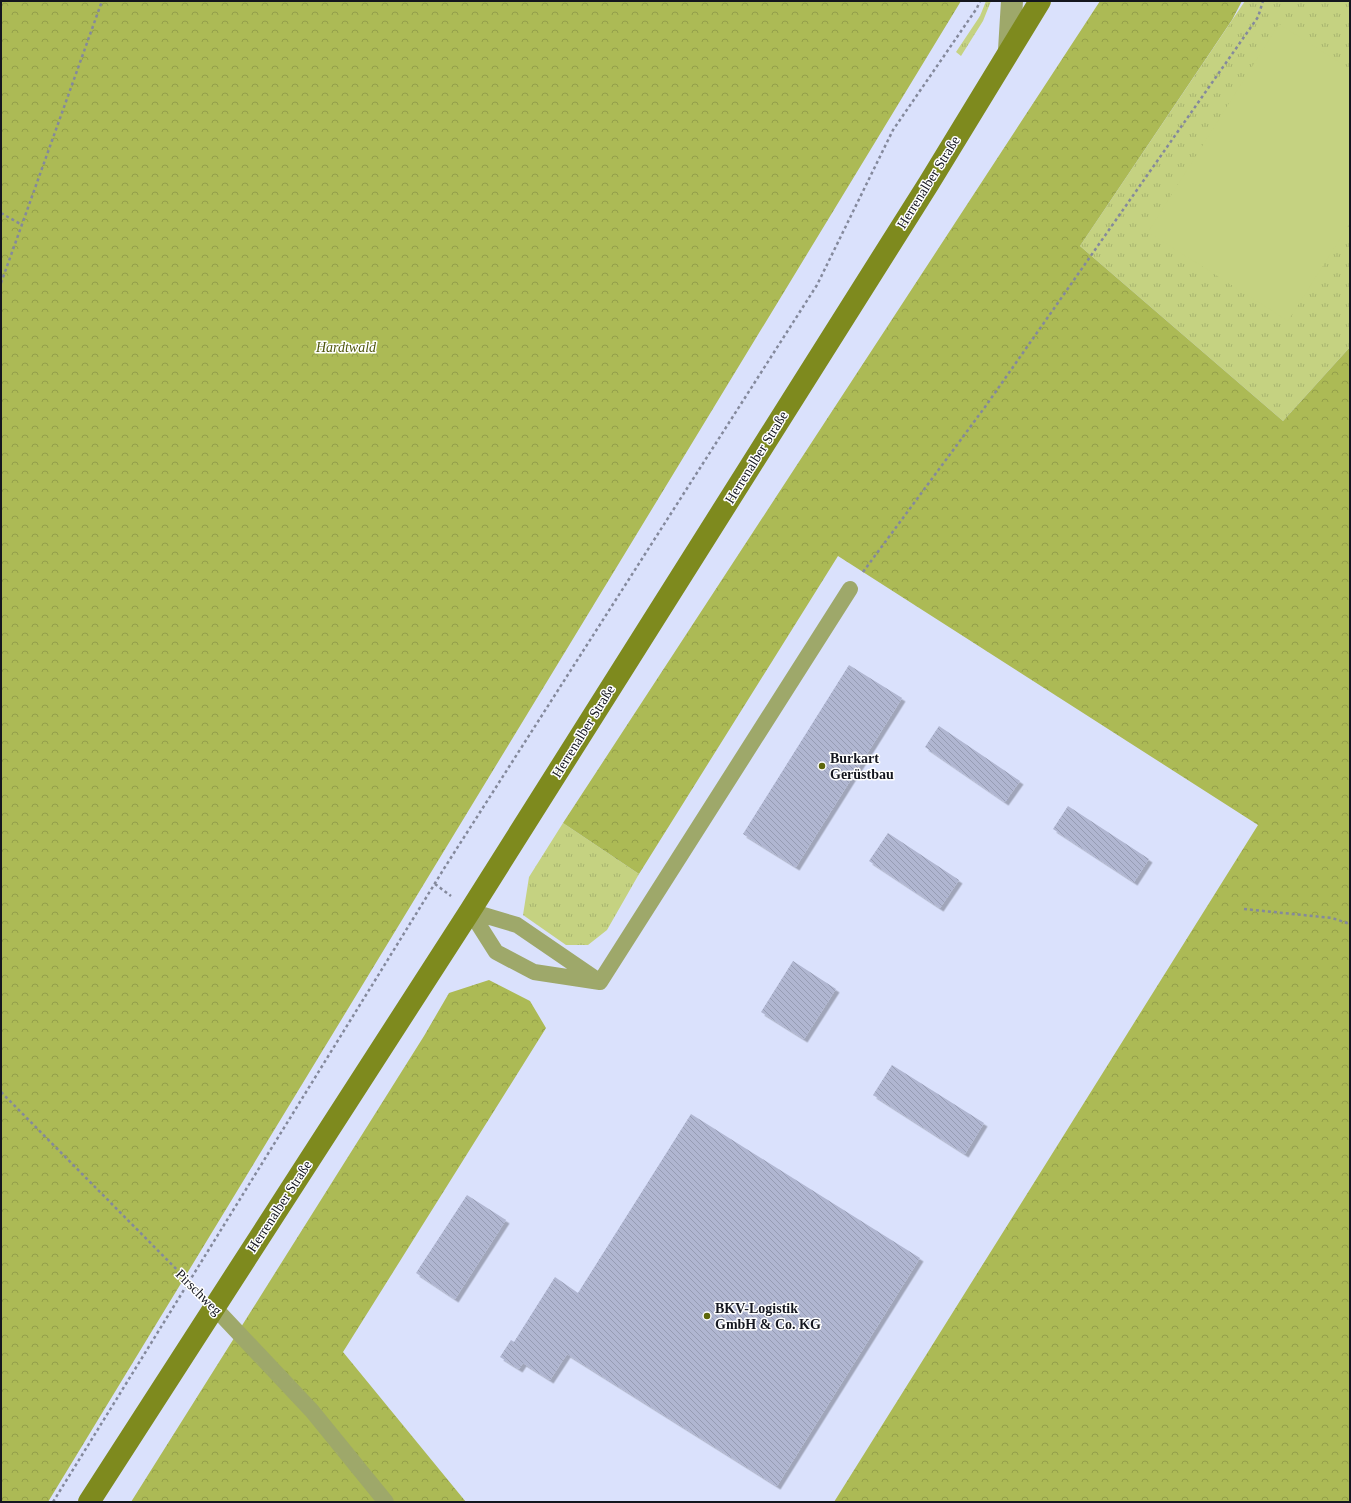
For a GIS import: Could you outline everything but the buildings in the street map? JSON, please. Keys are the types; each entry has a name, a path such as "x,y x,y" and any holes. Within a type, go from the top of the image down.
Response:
{"main road":[{"name":"Herrenalber Straße","path":"90,1502 470,911 929,183 1040,1"}],"street":[{"path":"1009,50 1012,1"}],"lane":[{"path":"600,982 850,589"},
{"path":"470,911 496,952 534,972 600,982"},
{"path":"470,911 517,925 600,982"},
{"name":"Pirschweg","path":"214,1307 312,1411 386,1502"}],"path":[{"path":"1,283 102,1"},
{"path":"53,1502 445,867 817,286 894,130 977,8 980,1"},
{"path":"850,589 985,407 1074,281 1258,17 1264,1"},
{"path":"1,213 22,225"},
{"path":"1244,908 1332,918 1350,924"},
{"name":"Pirschweg","path":"1,1092 214,1307"}],"green space":[{"name":"Hardtwald","path":"1,1 961,1 48,1502 1,1502"},
{"path":"986,1 991,1 983,21 961,56 956,52 980,16"},
{"path":"1100,1 1242,1 1232,20 1080,246 1283,421 1350,347 1350,1502 834,1502 1258,825 838,556 639,874 563,823"},
{"path":"1245,1 1350,1 1350,347 1283,421 1080,246"},
{"path":"1279,24 1350,69 1350,223 1288,321 1148,232"},
{"path":"563,823 639,874 607,930 588,945 566,945 523,915 529,877"},
{"path":"489,980 530,1001 546,1028 343,1352 466,1502 131,1502 424,1036 449,993"}],"place":[{"name":"Burkart Gerüstbau","path":"822,766"},
{"name":"BKV-Logistik GmbH & Co. KG","path":"707,1316"}]}
